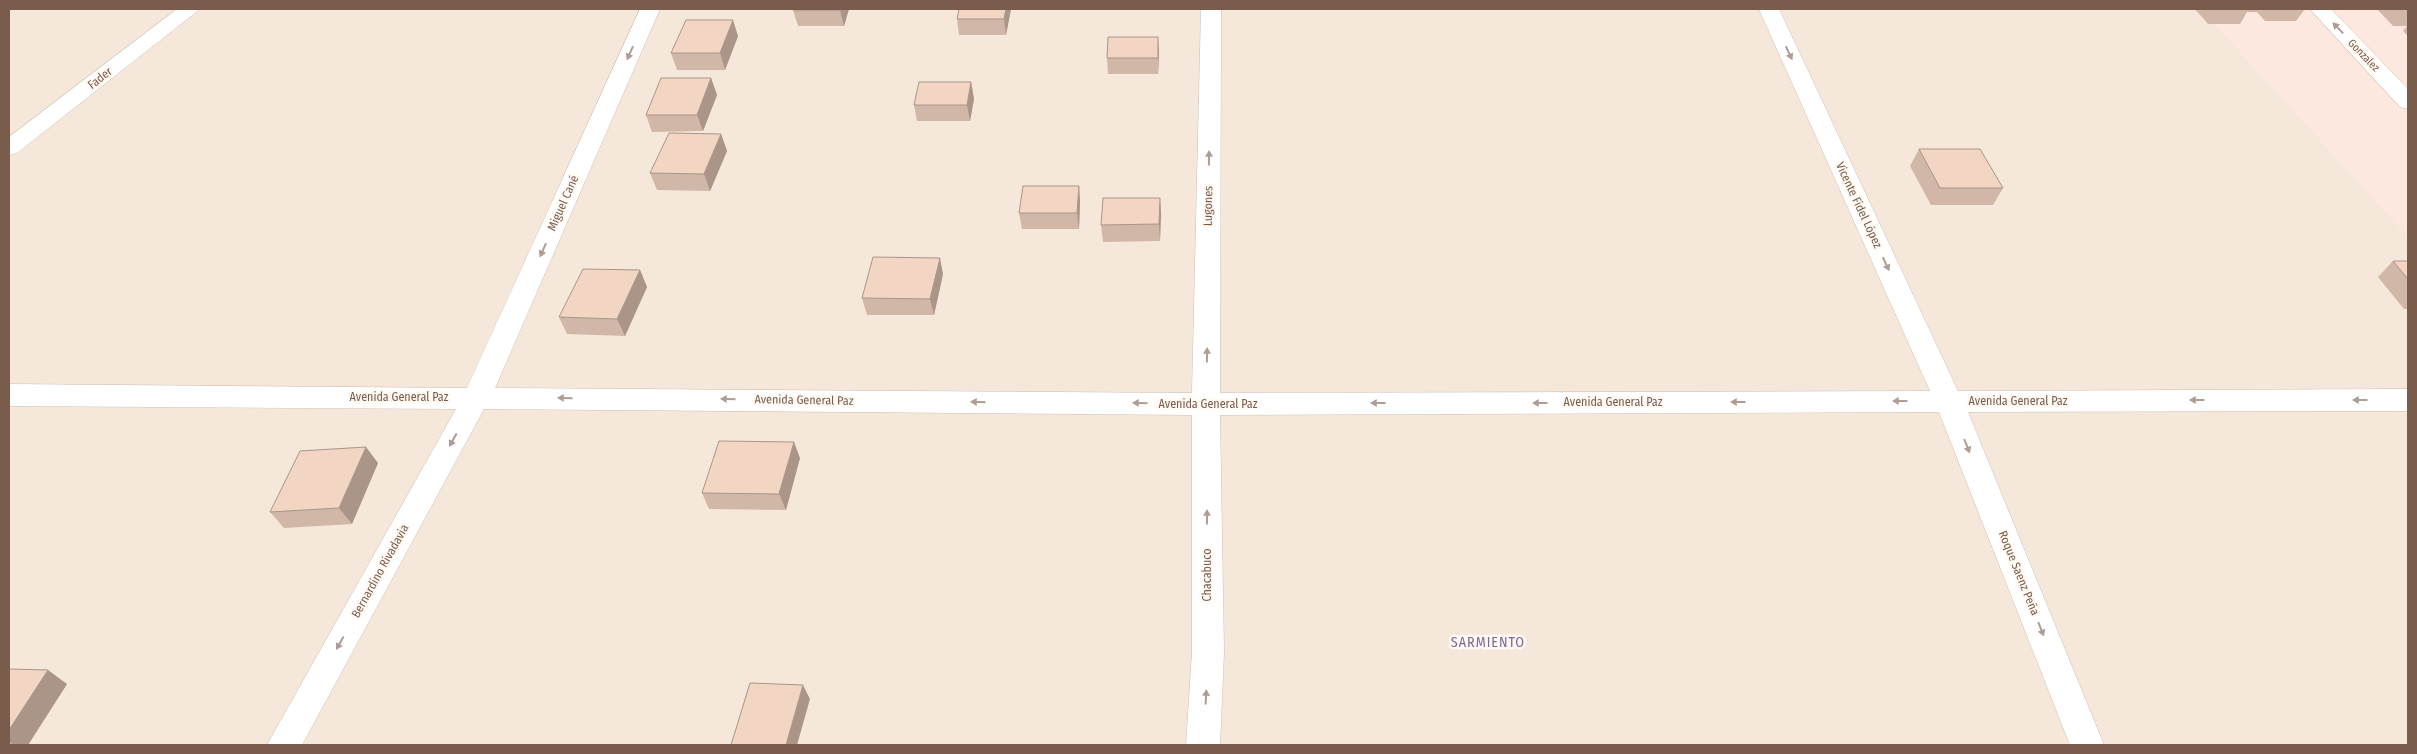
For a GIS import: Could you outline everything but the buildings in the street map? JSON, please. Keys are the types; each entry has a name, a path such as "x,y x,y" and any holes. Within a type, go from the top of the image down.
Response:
{"street":[{"name":"Fader","path":"9,148 190,9"},
{"name":"Miguel Cané","path":"477,397 650,9"},
{"name":"Lugones","path":"1206,404 1210,9"},
{"name":"Vicente Fidel López","path":"1769,9 1949,401"},
{"name":"Gonzalez","path":"2320,9 2408,102"},
{"name":"Avenida General Paz","path":"9,395 477,397 1206,404 2408,400"},
{"name":"Bernardino Rivadavia","path":"284,745 477,397"},
{"name":"Roque Saenz Peña","path":"1949,401 2087,745"},
{"name":"Chacabuco","path":"1203,745 1208,652 1206,404"}],"shaded area":[{"path":"9,9 2408,9 2408,745 9,745"},
{"path":"2201,9 2408,9 2408,237"}],"district":[{"name":"SARMIENTO","path":"1488,642"}]}
